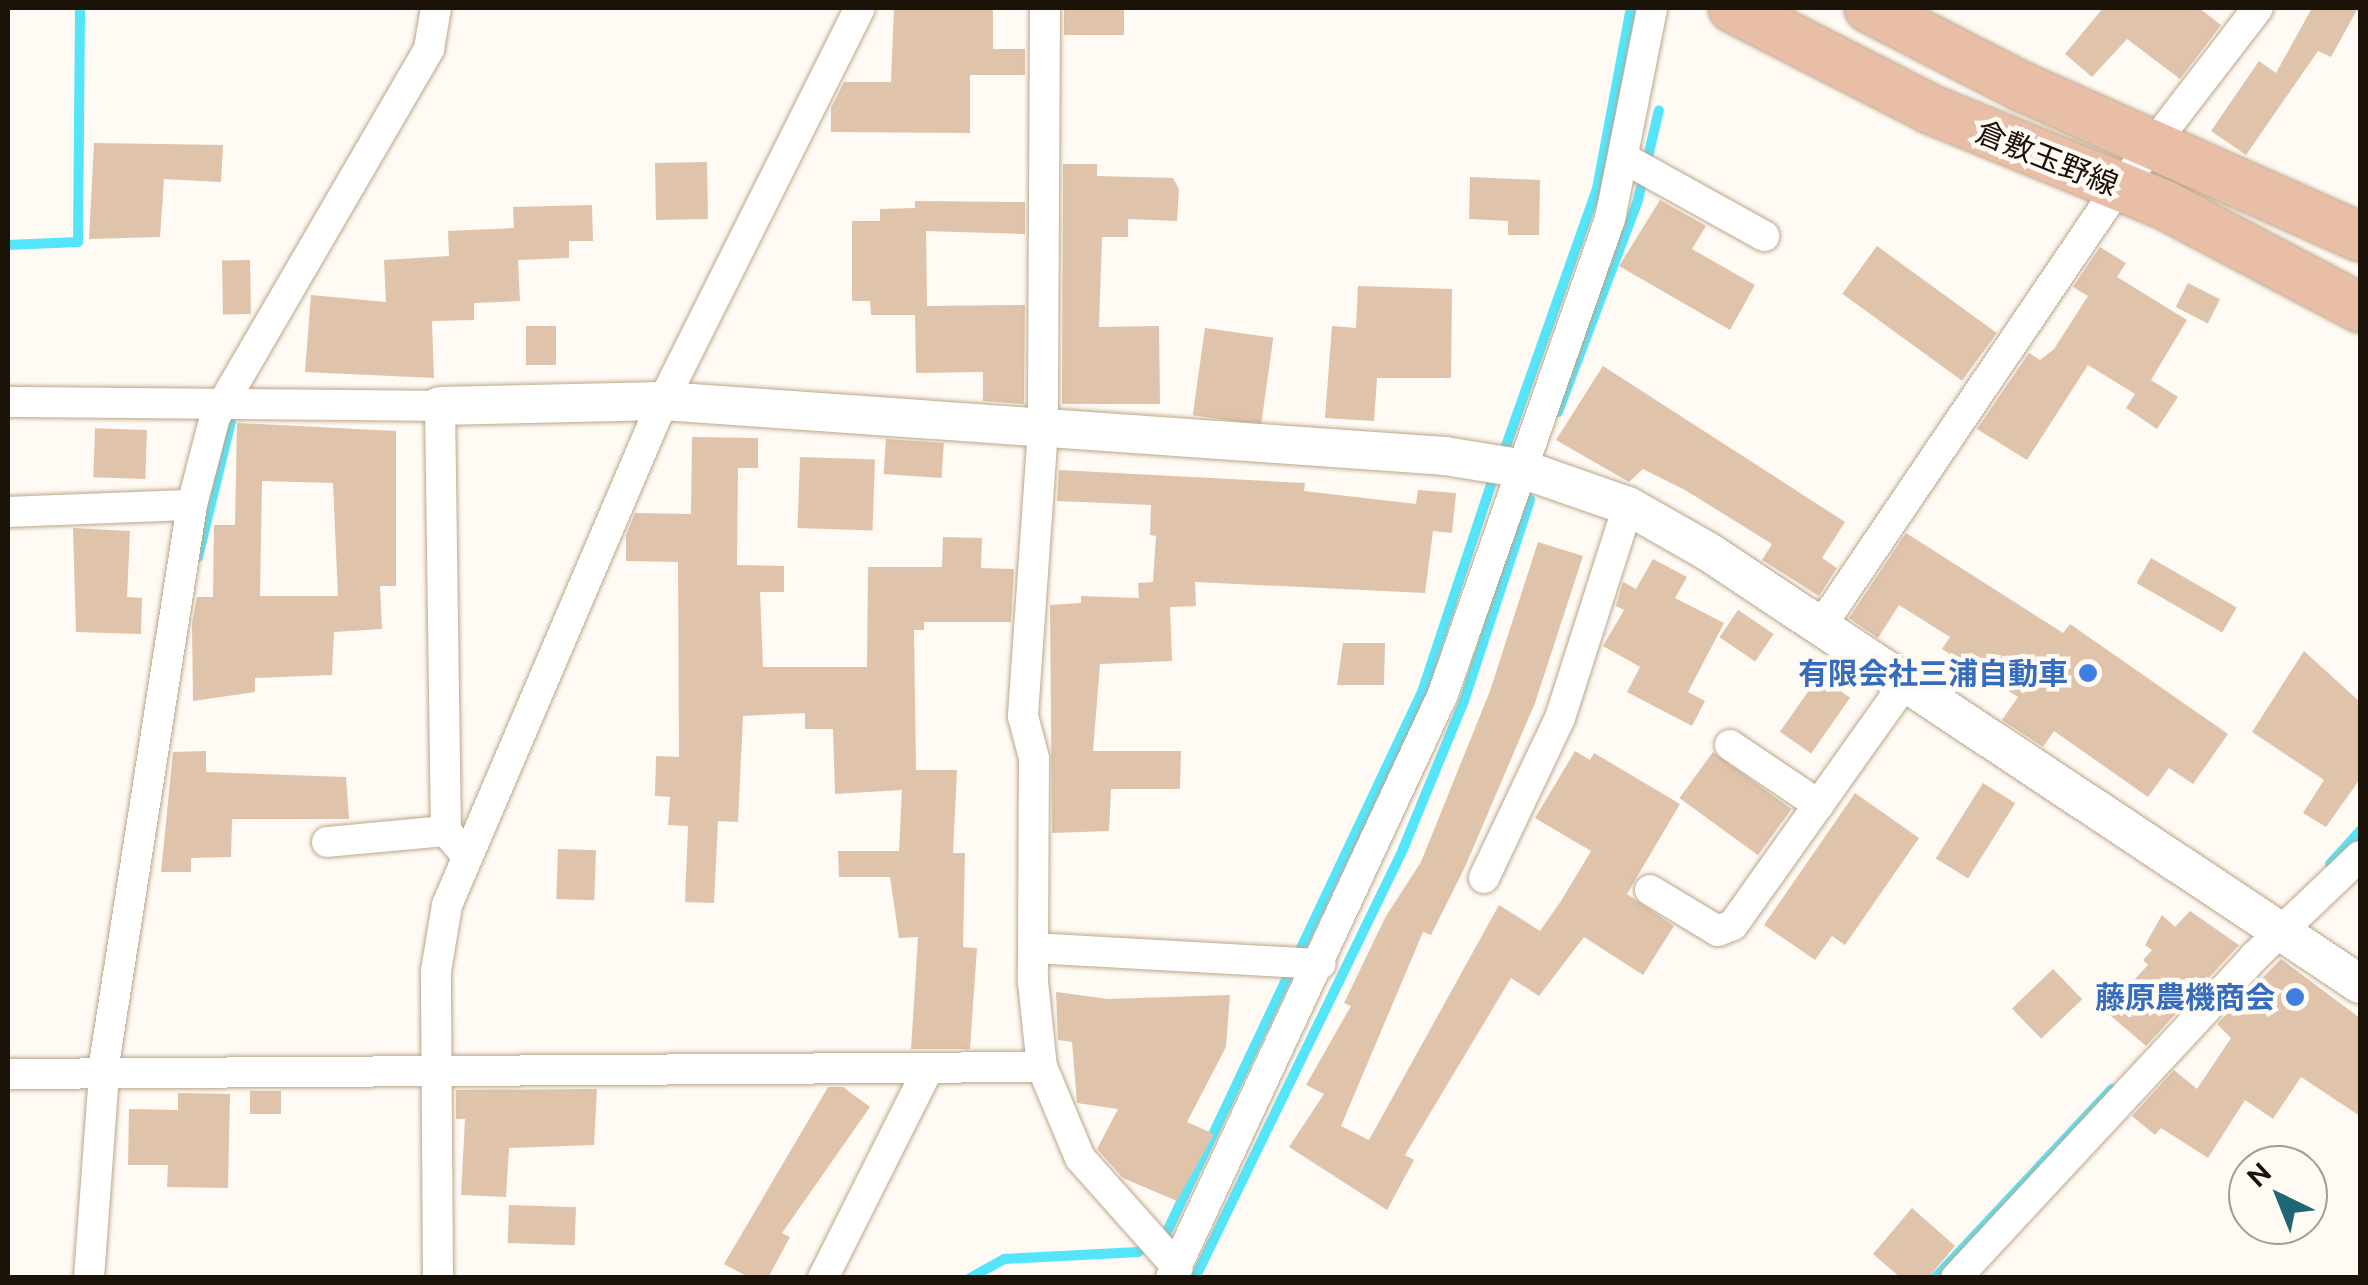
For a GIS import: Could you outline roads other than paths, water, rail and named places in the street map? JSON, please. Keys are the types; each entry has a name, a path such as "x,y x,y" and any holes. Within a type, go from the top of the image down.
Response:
{"main road":[{"name":"倉敷玉野線","path":"1732,8 1930,109 2253,248 2360,308"},
{"name":"倉敷玉野線","path":"1869,8 2156,145 2360,236"}],"street":[{"path":"89,1278 112,1074 192,505 222,402 423,60 436,8"},
{"path":"455,843 663,401 860,8"},
{"path":"1045,8 1043,429 1024,716 1034,758 1034,948 1042,1067 1080,1158 1165,1258 1305,963 1443,694 1503,466 1640,168 1652,8"},
{"path":"1821,626 2120,188 2258,8"},
{"path":"1640,168 1764,236"},
{"path":"8,402 440,406 663,401 1503,466 1628,506 1821,626 2360,984"},
{"path":"438,1278 436,972 455,843 440,406"},
{"path":"8,512 192,505"},
{"path":"1484,878 1560,718 1628,506"},
{"path":"1650,890 1718,931 1733,925 1905,682"},
{"path":"1730,745 1818,805"},
{"path":"327,842 455,843"},
{"path":"1956,1278 2360,856"},
{"path":"1034,948 1305,963"},
{"path":"8,1074 436,1076 1042,1067"},
{"path":"823,1278 928,1069"}],"waterway":[{"path":"8,245 78,242 80,8"},
{"path":"1502,457 1597,189 1630,12"},
{"path":"1558,412 1638,200 1659,110"},
{"path":"198,557 231,422"},
{"path":"970,1278 1004,1259 1138,1252 1165,1236 1422,692 1495,473"},
{"path":"1195,1278 1403,849 1464,701 1530,500"},
{"path":"2330,864 2360,831"},
{"path":"1935,1278 2112,1089"}],"place":[{"name":"有限会社三浦自動車","path":"2088,673"},
{"name":"藤原農機商会","path":"2295,997"}]}
